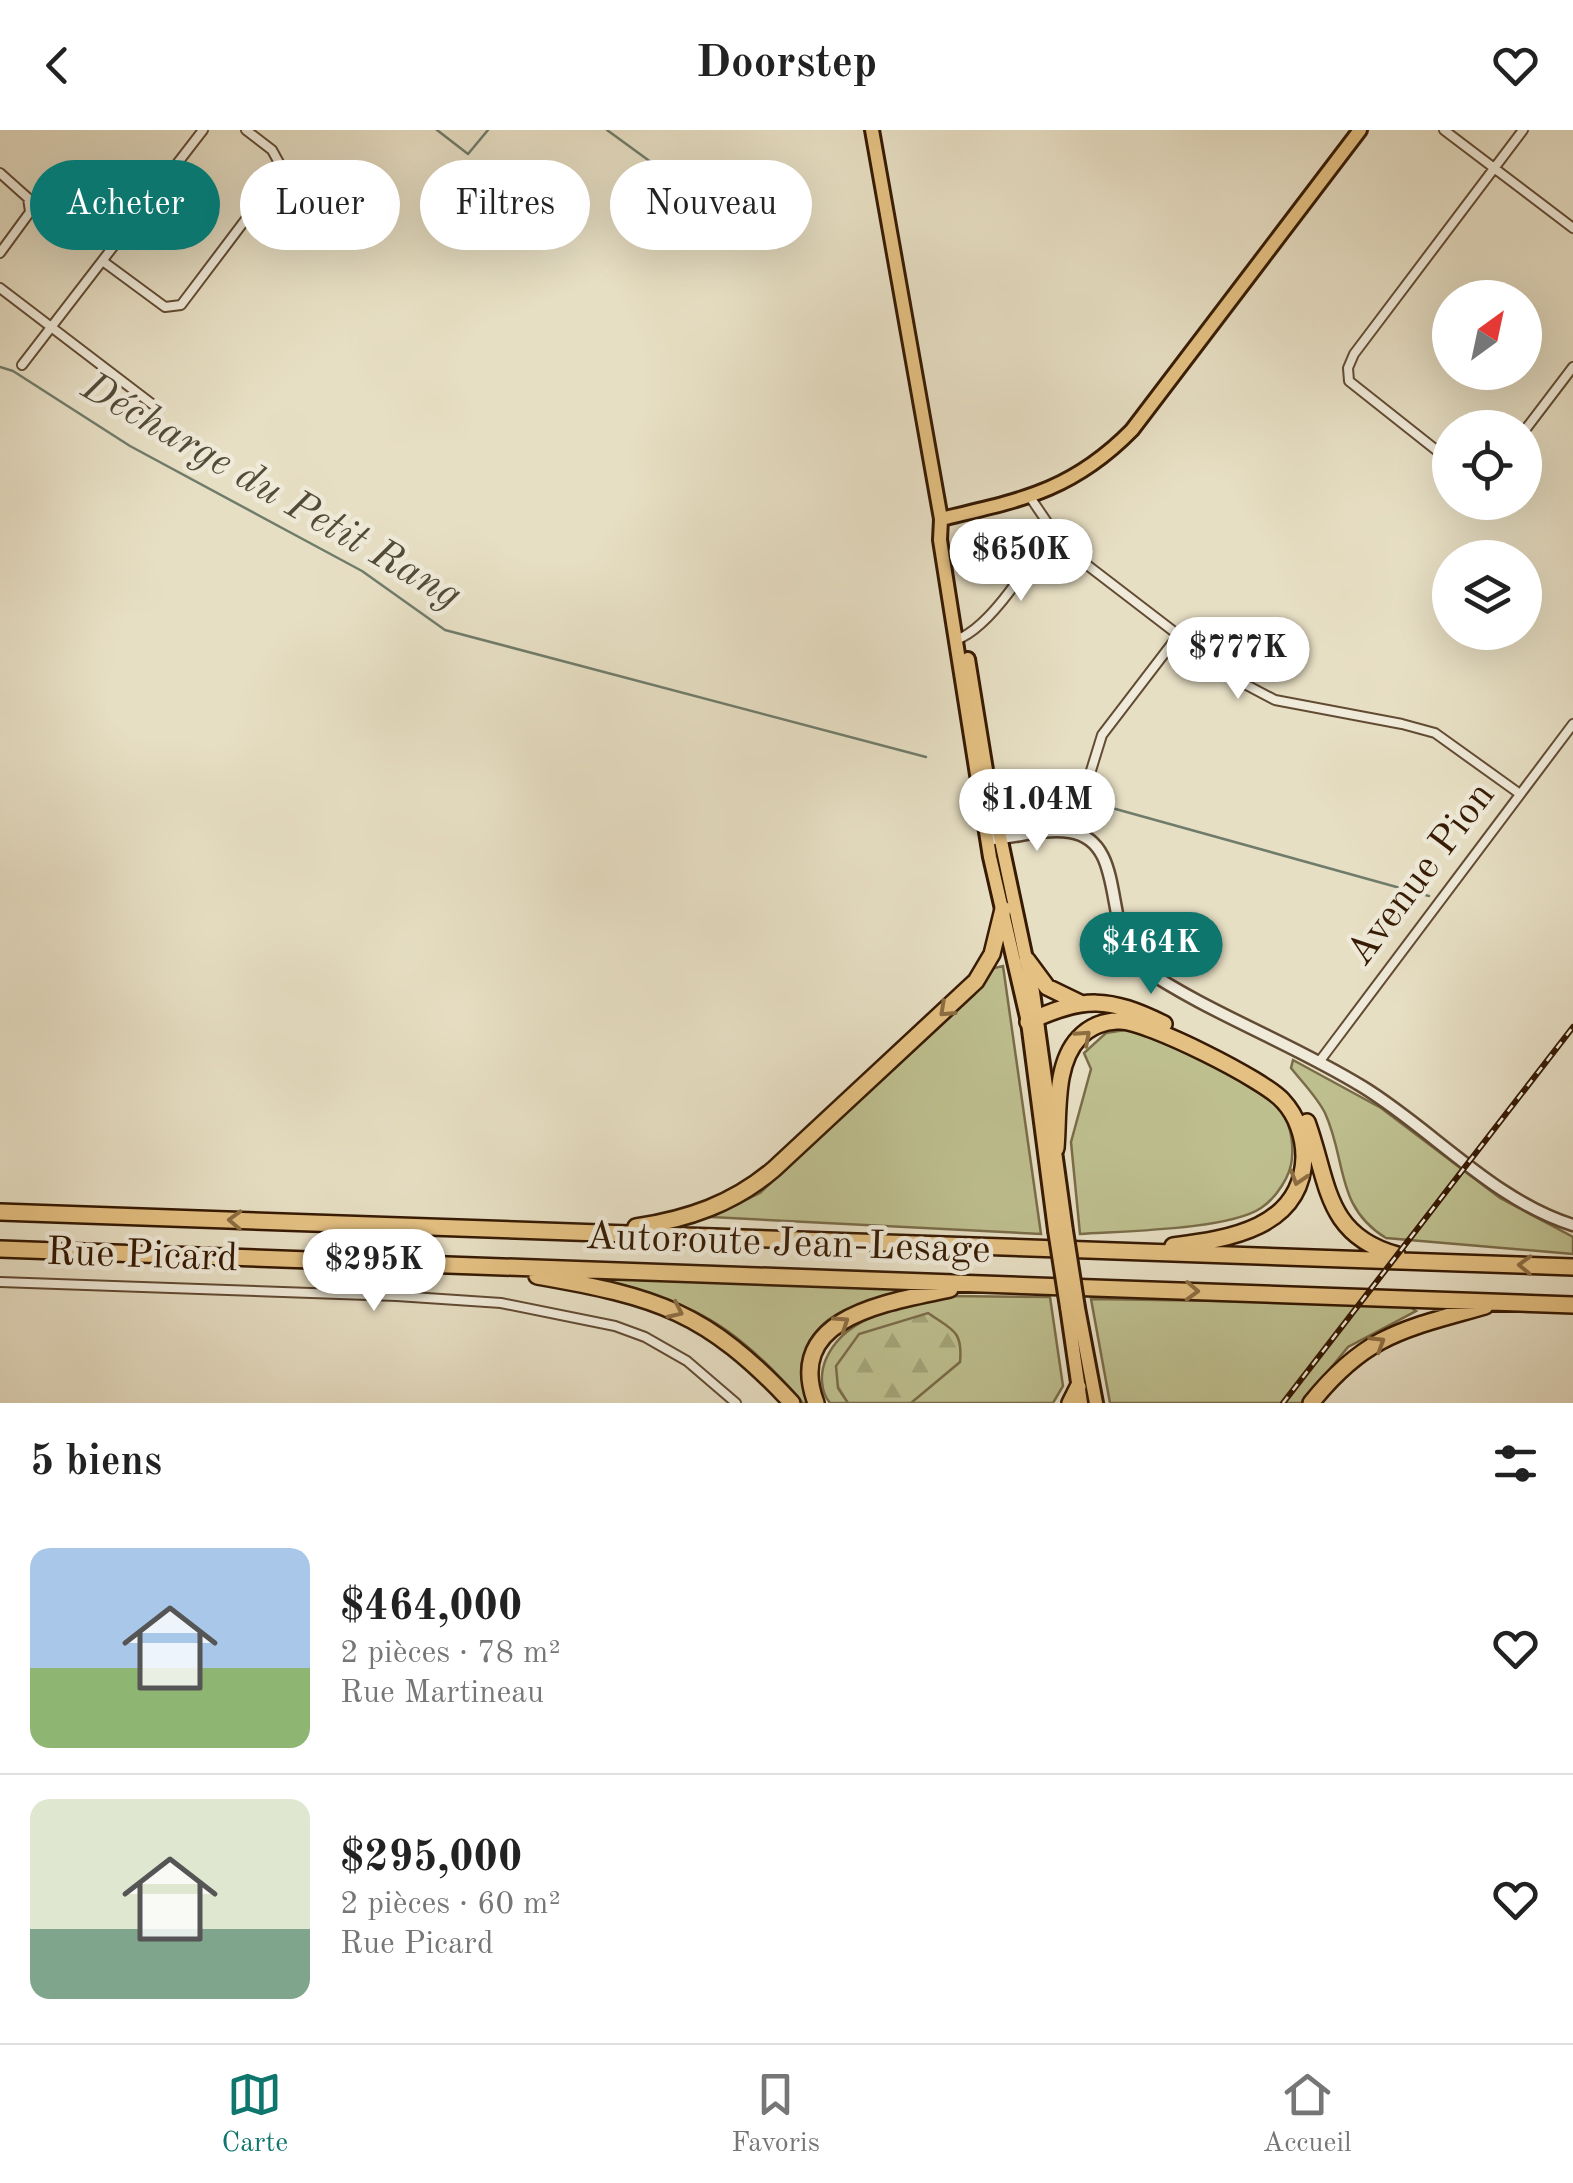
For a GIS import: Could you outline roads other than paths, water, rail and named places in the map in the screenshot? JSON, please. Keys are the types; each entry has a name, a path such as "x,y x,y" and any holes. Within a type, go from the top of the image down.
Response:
{"highway":[{"path":"599,1233 700,1213 735,1197 768,1174 975,983 992,954 1003,909"},
{"path":"1028,960 1044,985 1080,1003"},
{"path":"1033,1020 1080,1003 1106,1002 1130,1008 1276,1082 1291,1094 1304,1115 1333,1206 1344,1226 1373,1248 1425,1261"},
{"path":"1056,1148 1067,1057 1082,1035 1106,1022 1129,1022 1160,1033 1262,1084 1289,1108 1301,1134 1304,1164 1296,1190 1277,1215 1229,1237 1126,1251"},
{"name":"Autoroute Jean-Lesage","path":"0,1212 1573,1267"},
{"name":"Autoroute Jean-Lesage","path":"0,1249 1573,1305"},
{"path":"478,1266 608,1288 665,1306 734,1346 792,1403"},
{"path":"816,1403 811,1384 813,1360 822,1339 834,1326 878,1305 968,1284"},
{"path":"1310,1403 1346,1365 1393,1334 1421,1322 1498,1302"},
{"path":"1070,1403 1080,1395"}],"main road":[{"path":"872,130 941,519 940,540 1028,960 1080,1395"},
{"path":"941,519 1030,498 1072,479 1104,458 1132,430 1360,130"},
{"path":"960,639 987,840 1033,1020 1056,1148 1061,1231"},
{"path":"1072,1308 1096,1403"}],"street":[{"path":"22,366 203,130"},
{"path":"104,262 164,307 181,305 283,170 272,150 246,130"},
{"path":"1444,130 1573,228"},
{"path":"1432,447 1350,382 1348,368 1354,354 1523,130"},
{"path":"0,172 28,198 30,212 0,253"},
{"path":"0,288 152,404"},
{"path":"1540,410 1573,366"},
{"path":"1030,498 1078,558 1237,680 1275,700 1435,734 1520,794"},
{"path":"960,639 984,622 1051,528"},
{"path":"1072,832 1102,735 1177,636"},
{"name":"Avenue Pion","path":"1320,1062 1573,724"},
{"path":"987,840 1072,832 1093,842 1105,858 1119,933 1135,962 1156,977 1320,1062 1394,1107 1517,1199 1546,1216 1573,1224"},
{"name":"Rue Picard","path":"0,1282 441,1298 509,1304 645,1336 687,1361 736,1403"}],"waterway":[{"path":"437,130 468,154 488,130"},
{"path":"607,130 648,160"},
{"name":"Décharge du Petit Rang","path":"0,367 13,371 130,446 362,571 445,630 926,757"},
{"name":"Décharge du Petit Rang","path":"1001,779 1009,782"},
{"name":"Décharge du Petit Rang","path":"1064,796 1071,797"},
{"name":"Décharge du Petit Rang","path":"1094,803 1429,896"}],"railway":[{"path":"1283,1403 1573,1027"}]}
